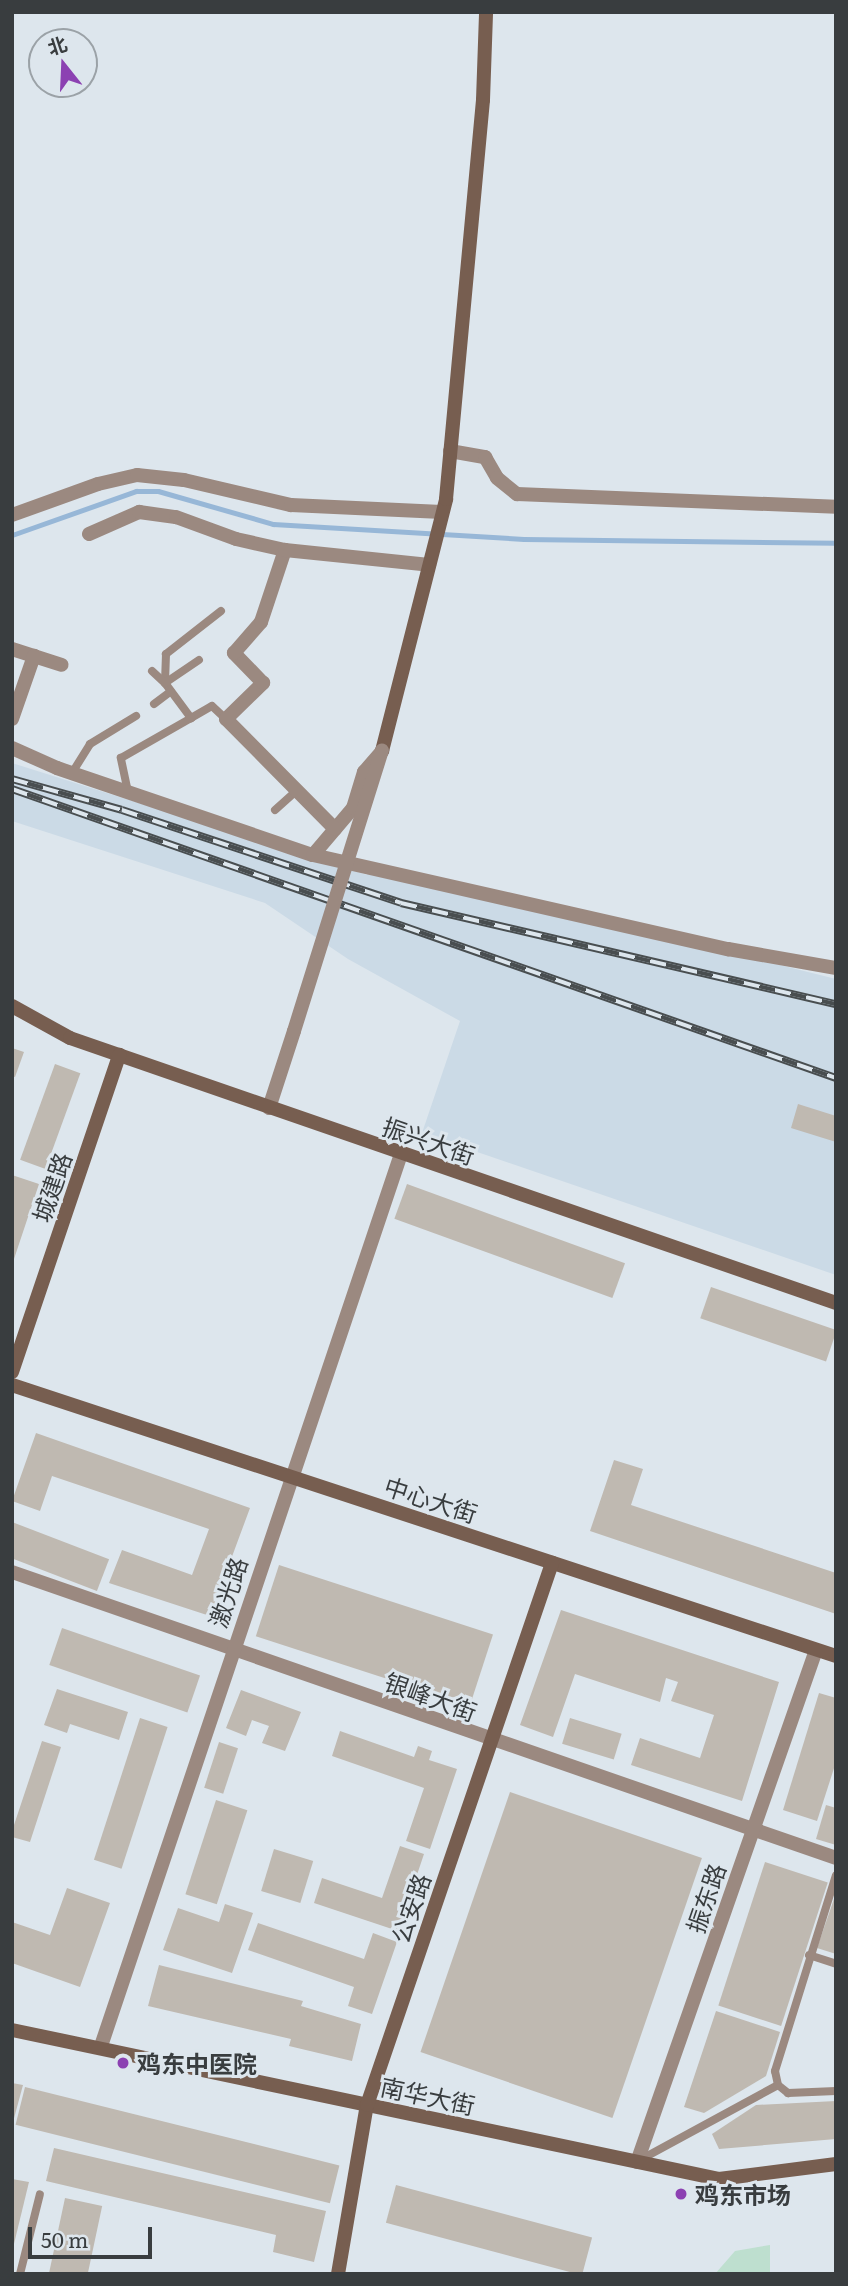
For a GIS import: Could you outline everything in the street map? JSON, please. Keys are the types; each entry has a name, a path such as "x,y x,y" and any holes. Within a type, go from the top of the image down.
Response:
{"street":[{"path":"269,1108 382,751 442,512 483,100 486,12"},
{"path":"450,451 485,457 497,478 517,494 836,507"},
{"path":"12,515 97,484 137,475 184,480 290,505 442,512"},
{"path":"89,534 139,512 176,517 236,539 285,550 429,565"},
{"path":"285,550 261,622 234,653 263,683 226,719 295,792 335,829"},
{"path":"12,649 62,666"},
{"path":"12,719 34,656"},
{"path":"12,748 72,773 313,855 728,949 836,968"},
{"path":"313,855 353,808 364,772 382,751"},
{"name":"振兴大街","path":"12,1006 70,1038 836,1303"},
{"name":"城建路","path":"12,1372 119,1055"},
{"name":"激光路","path":"101,2046 289,1477 401,1154"},
{"name":"中心大街","path":"12,1385 836,1656"},
{"name":"公安路","path":"338,2274 367,2105 552,1563"},
{"name":"银峰大街","path":"12,1572 491,1742 836,1858"},
{"name":"振东路","path":"637,2162 816,1650"},
{"name":"南华大街","path":"12,2030 101,2046 719,2179 836,2164"}],"lane":[{"path":"165,683 166,654 220,611"},
{"path":"165,683 199,660"},
{"path":"152,671 165,683 191,718"},
{"path":"154,704 171,691"},
{"path":"128,792 121,758 212,706 226,719"},
{"path":"72,773 90,744 136,716"},
{"path":"275,810 295,792"},
{"path":"836,1875 775,2071 778,2085 788,2093 836,2091"},
{"path":"809,1955 836,1964"},
{"path":"637,2162 778,2085"},
{"path":"20,2274 40,2194"}],"shaded area":[{"path":"12,763 367,875 371,863 836,979 836,1275 422,1133 460,1021 348,959 265,903 12,821"}],"green space":[{"path":"770,2245 770,2274 715,2274 735,2251"}],"building":[{"path":"12,1048 24,1052 15,1077 12,1076"},
{"path":"55,1064 80,1073 45,1169 20,1160"},
{"path":"798,1104 836,1116 836,1142 791,1128"},
{"path":"12,1175 39,1184 13,1262 12,1262"},
{"path":"407,1184 625,1263 612,1298 394,1219"},
{"path":"711,1287 836,1330 826,1362 700,1318"},
{"path":"36,1433 250,1508 210,1616 109,1583 122,1550 192,1575 209,1529 52,1476 40,1511 12,1501"},
{"path":"614,1460 643,1469 631,1505 836,1573 836,1614 590,1531"},
{"path":"12,1522 109,1559 97,1591 12,1558"},
{"path":"279,1565 493,1635 470,1706 256,1636"},
{"path":"561,1610 779,1682 742,1801 631,1765 640,1738 700,1758 714,1715 671,1701 678,1682 666,1678 660,1702 575,1674 553,1737 520,1725"},
{"path":"62,1628 200,1676 187,1712 49,1665"},
{"path":"57,1689 128,1712 119,1740 70,1724 67,1733 44,1725"},
{"path":"241,1690 301,1712 285,1751 262,1743 269,1726 252,1720 246,1736 226,1728"},
{"path":"819,1693 836,1698 836,1762 817,1821 783,1810"},
{"path":"140,1718 168,1727 122,1869 94,1860"},
{"path":"570,1718 622,1734 614,1760 562,1744"},
{"path":"340,1731 414,1757 418,1746 432,1751 429,1760 457,1769 430,1849 406,1841 424,1788 332,1756"},
{"path":"42,1741 61,1747 30,1842 12,1837 12,1831"},
{"path":"219,1742 238,1748 223,1794 204,1788"},
{"path":"510,1792 702,1858 612,2118 420,2052"},
{"path":"216,1800 247,1810 217,1904 185,1894"},
{"path":"826,1805 836,1808 836,1845 816,1839"},
{"path":"400,1846 424,1854 398,1931 314,1903 322,1878 382,1898"},
{"path":"274,1849 313,1861 300,1903 261,1891"},
{"path":"765,1862 828,1882 781,2026 718,2006"},
{"path":"67,1888 110,1903 80,1987 12,1963 12,1922 50,1935"},
{"path":"836,1896 836,1954 817,1948"},
{"path":"225,1904 253,1913 232,1973 163,1950 178,1908 219,1922"},
{"path":"258,1923 364,1959 373,1933 397,1942 372,2014 348,2006 354,1987 248,1950"},
{"path":"159,1965 303,2001 301,2006 361,2024 352,2061 289,2046 291,2039 148,2006"},
{"path":"716,2011 780,2032 766,2076 704,2113 684,2107"},
{"path":"12,2083 23,2085 13,2122 12,2122"},
{"path":"25,2087 339,2165 330,2203 16,2125"},
{"path":"836,2101 836,2139 719,2149 712,2134 756,2105"},
{"path":"54,2148 326,2211 314,2262 273,2252 276,2235 46,2181"},
{"path":"12,2179 29,2182 13,2248 12,2248"},
{"path":"396,2185 592,2238 582,2274 577,2274 386,2223"},
{"path":"65,2198 102,2206 88,2274 49,2274"}],"waterway":[{"path":"12,535 136,491 158,491 273,524 524,539 836,543"}],"railway":[{"path":"12,779 122,810 401,903 836,1004"},
{"path":"12,789 836,1078"}],"place":[{"name":"鸡东中医院","path":"123,2063"},
{"name":"鸡东市场","path":"681,2194"}]}
